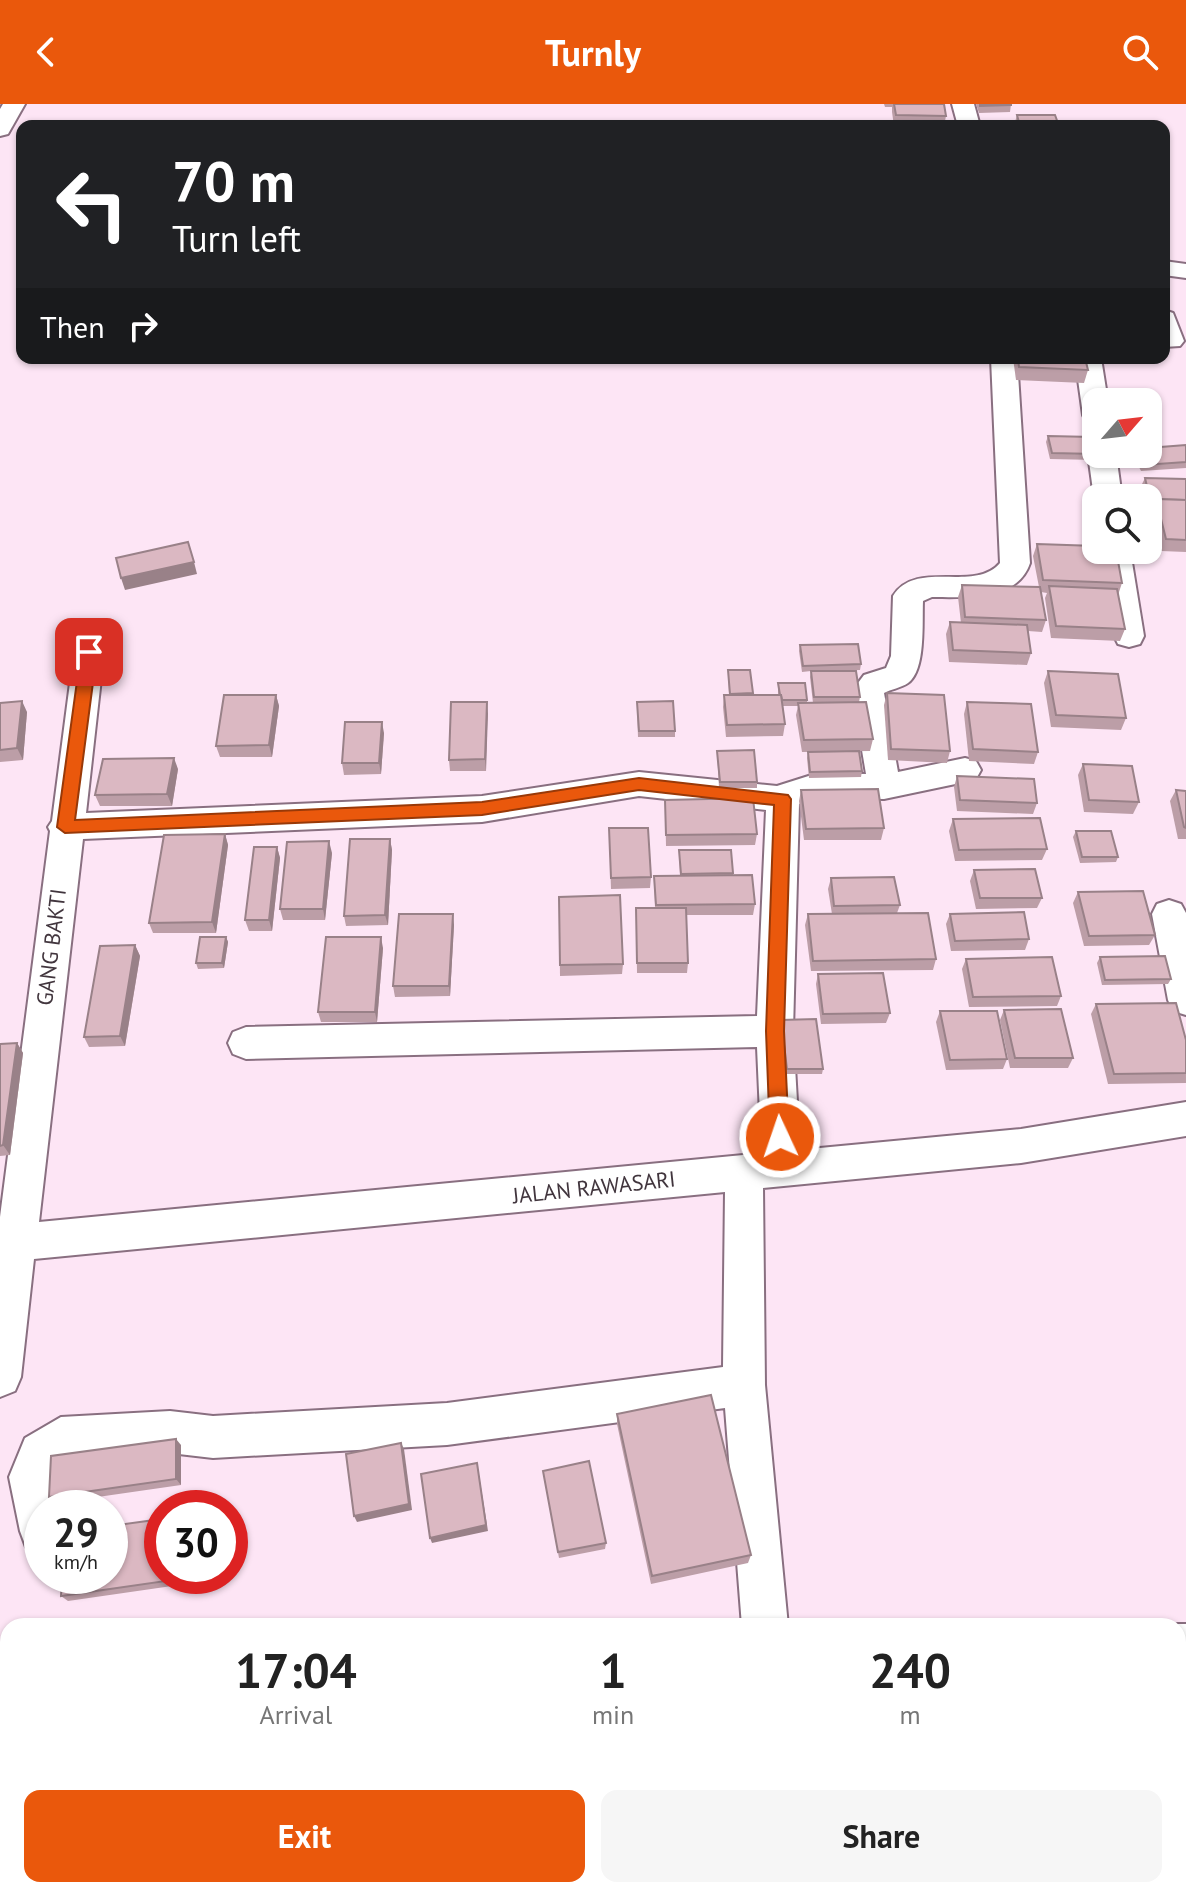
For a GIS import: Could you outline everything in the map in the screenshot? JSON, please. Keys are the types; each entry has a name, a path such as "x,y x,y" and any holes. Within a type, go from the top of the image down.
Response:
{"street":[{"path":"0,129 14,104"},
{"path":"884,787 868,691 875,683 898,675 906,656 908,596 928,587 985,586 1012,572 1015,563 1004,364"},
{"path":"1089,364 1092,388"},
{"path":"1118,564 1129,636"},
{"name":"GANG BAKTI","path":"0,1377 7,1243 89,652"},
{"path":"780,1137 775,1031 783,799 791,791 807,787 884,787 965,770"},
{"path":"65,827 482,809 639,784 783,799"},
{"path":"1169,914 1186,1000"},
{"path":"246,1043 775,1031"},
{"name":"JALAN RAWASARI","path":"7,1243 1021,1146 1186,1119"},
{"path":"744,1172 744,1385 764,1618"},
{"path":"34,1490 31,1477 40,1453 61,1438 170,1432 213,1437 447,1424 744,1385"}],"building":[{"path":"894,104 944,104 946,116 896,115"},
{"path":"1011,104 1011,105 980,106"},
{"path":"1017,115 1055,115 1057,120 1018,120"},
{"path":"1019,364 1086,364 1088,370 1019,367"},
{"path":"1048,436 1082,437 1082,454 1052,453"},
{"path":"1186,445 1186,462 1162,464 1162,447"},
{"path":"1145,478 1186,479 1186,500 1162,499 1162,484 1146,484"},
{"path":"1162,499 1186,500 1186,540 1166,539"},
{"path":"188,542 194,562 121,578 116,558"},
{"path":"1037,544 1082,546 1082,564 1119,564 1122,583 1043,580"},
{"path":"962,585 1040,587 1046,620 965,617"},
{"path":"1049,586 1117,589 1125,629 1056,626"},
{"path":"950,622 1027,625 1031,653 953,650"},
{"path":"858,644 861,664 803,666 800,645"},
{"path":"728,670 750,670 753,693 730,694"},
{"path":"811,671 856,671 860,697 814,697"},
{"path":"1048,671 1118,674 1126,718 1056,715"},
{"path":"778,683 805,683 807,700 782,700"},
{"path":"887,693 944,695 950,751 891,749"},
{"path":"224,695 276,695 269,745 216,746"},
{"path":"724,695 781,695 785,724 727,725"},
{"path":"22,701 17,748 0,750 0,703"},
{"path":"673,701 675,731 639,731 637,702"},
{"path":"451,702 487,702 485,759 449,760"},
{"path":"866,702 873,739 804,740 798,703"},
{"path":"967,702 1031,704 1038,752 973,749"},
{"path":"345,722 382,722 379,763 342,763"},
{"path":"754,750 757,782 720,782 717,751"},
{"path":"859,751 862,771 810,772 808,752"},
{"path":"174,758 167,794 95,795 103,759"},
{"path":"1083,764 1132,766 1139,802 1089,800"},
{"path":"957,776 1034,779 1037,803 960,800"},
{"path":"878,789 884,828 806,829 801,790"},
{"path":"1176,790 1186,791 1186,828 1184,827"},
{"path":"753,798 757,834 666,835 665,800"},
{"path":"1040,818 1047,849 959,850 953,819"},
{"path":"609,828 648,828 651,877 611,878"},
{"path":"1076,831 1111,831 1118,857 1082,857"},
{"path":"225,834 212,922 149,923 164,835"},
{"path":"350,839 390,839 385,915 344,916"},
{"path":"329,841 323,909 280,909 287,842"},
{"path":"254,847 277,847 269,920 245,920"},
{"path":"679,850 731,850 733,873 681,874"},
{"path":"1035,869 1042,898 980,898 974,870"},
{"path":"752,875 755,904 656,905 654,876"},
{"path":"894,877 900,905 834,906 831,878"},
{"path":"1143,891 1155,935 1089,936 1078,892"},
{"path":"620,895 623,964 560,965 559,897"},
{"path":"636,908 686,908 688,963 637,963"},
{"path":"1024,912 1029,939 955,941 950,914"},
{"path":"928,913 936,959 813,961 808,914"},
{"path":"399,914 453,914 449,986 393,986"},
{"path":"200,937 226,937 222,963 196,963"},
{"path":"326,937 381,937 375,1012 318,1012"},
{"path":"135,945 120,1036 84,1037 100,946"},
{"path":"1165,956 1171,979 1105,980 1100,957"},
{"path":"1052,957 1061,996 973,997 966,959"},
{"path":"883,973 890,1013 823,1014 818,974"},
{"path":"1176,1003 1186,1040 1186,1073 1114,1074 1096,1004"},
{"path":"1061,1009 1073,1058 1015,1058 1004,1010"},
{"path":"940,1011 997,1011 1007,1059 950,1060"},
{"path":"816,1019 823,1069 787,1069 781,1020"},
{"path":"17,1043 3,1145 0,1146 0,1044"},
{"path":"711,1395 751,1555 652,1576 617,1414"},
{"path":"176,1439 176,1479 98,1490 49,1490 51,1456"},
{"path":"401,1443 409,1504 354,1516 346,1454"},
{"path":"589,1461 606,1543 558,1552 543,1471"},
{"path":"477,1463 486,1525 430,1538 421,1474"},
{"path":"144,1521 144,1584 128,1586 128,1524"}],"route":[{"path":"89,652 65,827 482,809 639,784 783,799 775,1031 780,1137"}]}
